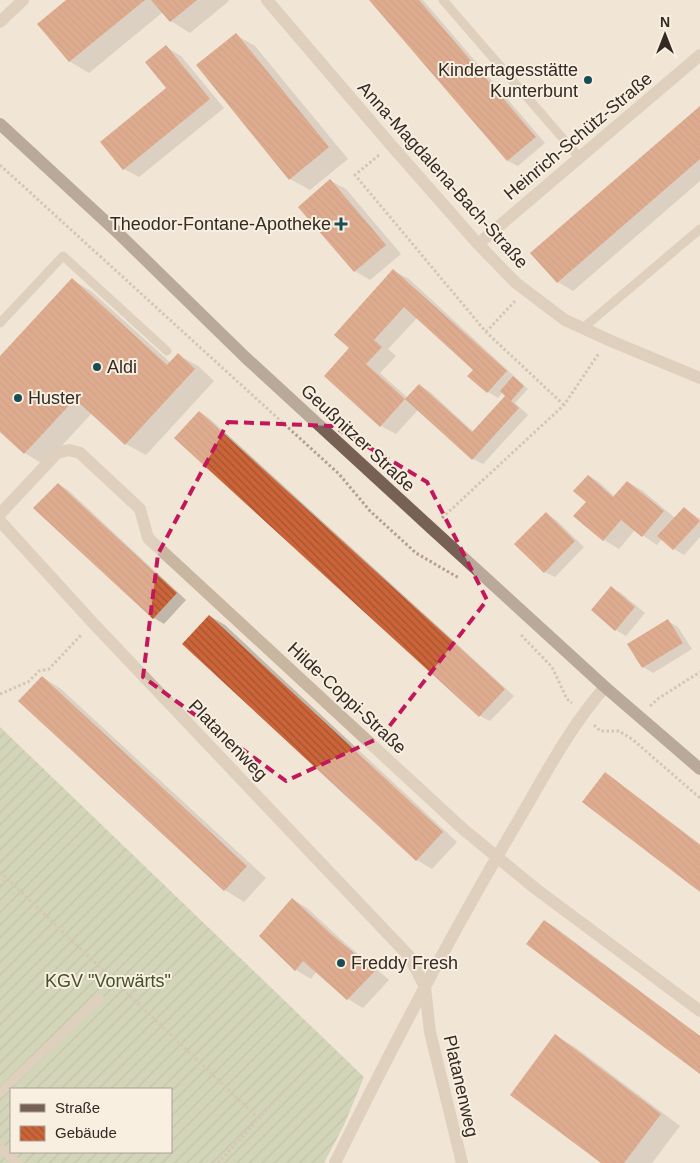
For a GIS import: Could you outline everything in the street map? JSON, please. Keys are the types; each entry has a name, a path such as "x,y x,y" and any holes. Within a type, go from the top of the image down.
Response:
{"main road":[{"name":"Geußnitzer Straße","path":"0,124 117,232 237,350 605,687 700,769"}],"street":[{"path":"0,22 23,0"},
{"name":"Anna-Magdalena-Bach-Straße","path":"267,0 478,244 525,290 565,320 700,378"},
{"name":"Heinrich-Schütz-Straße","path":"478,244 700,55"},
{"name":"Hilde-Coppi-Straße","path":"0,514 57,453 69,450 80,453 140,510 148,538 463,829 496,857 700,1011"},
{"name":"Platanenweg","path":"0,521 93,623 409,956 425,987 430,1032 462,1163"},
{"path":"335,1163 388,1055 443,951 496,857 582,715 605,687"}],"lane":[{"path":"442,0 579,157"},
{"path":"583,328 700,229"},
{"path":"0,323 63,256 167,351"},
{"path":"0,1093 99,998"},
{"path":"0,1146 16,1163"}],"path":[{"path":"391,145 355,175 486,332 564,405"},
{"path":"0,165 339,474 370,511 416,553 465,582"},
{"path":"486,332 525,290"},
{"path":"431,528 564,405 608,340"},
{"path":"0,694 28,682 39,671 49,669 93,623"},
{"path":"519,633 552,667 567,699 600,732 619,732 632,738 700,798"},
{"path":"640,718 659,698 700,672"},
{"path":"0,872 258,1118"},
{"path":"0,886 7,879"},
{"path":"218,1163 284,1091"}],"highlighted area":[{"path":"228,422 333,426 427,482 487,600 381,737 286,781 143,677 158,554"}],"green space":[{"name":"KGV \"Vorwärts\"","path":"0,727 364,1077 344,1125 324,1163 0,1163"}],"building":[{"path":"66,0 145,0 69,62 37,24"},
{"path":"151,0 197,0 170,22"},
{"path":"369,0 419,0 536,137 507,161"},
{"path":"236,33 329,147 289,180 196,65"},
{"path":"166,45 210,99 123,170 100,142 166,88 145,62"},
{"path":"700,106 700,159 557,283 530,253"},
{"path":"330,179 386,245 354,272 298,207"},
{"path":"393,269 507,371 487,393 467,376 473,370 404,307 374,340 382,347 366,364 405,399 380,427 324,376 349,348 334,335"},
{"name":"Aldi","path":"72,278 167,365 178,353 195,369 125,445 75,399 24,454 0,432 0,356"},
{"path":"513,376 524,386 511,401 519,408 472,460 405,399 419,384 472,432 505,396 500,391"},
{"path":"199,411 505,689 479,717 174,438"},
{"path":"588,475 613,497 627,481 664,511 642,537 621,520 603,541 573,516 586,502 573,491"},
{"path":"58,483 177,593 153,619 33,508"},
{"path":"684,507 700,521 673,550 657,536"},
{"path":"546,512 575,541 544,573 514,544"},
{"path":"611,586 635,607 615,631 591,610"},
{"path":"209,615 443,832 416,861 182,644"},
{"path":"668,619 683,643 642,668 627,644"},
{"path":"42,676 247,866 224,891 18,701"},
{"path":"605,772 700,845 700,892 582,802"},
{"path":"292,898 375,971 347,1000 303,961 295,971 259,936"},
{"path":"544,920 700,1036 700,1074 526,944"},
{"path":"555,1034 661,1114 624,1163 601,1163 510,1095"}],"place":[{"name":"Kindertagesstätte Kunterbunt","path":"588,80"},
{"name":"Theodor-Fontane-Apotheke","path":"341,224"},
{"name":"Aldi","path":"97,367"},
{"name":"Huster","path":"18,398"},
{"name":"Freddy Fresh","path":"341,963"}]}
